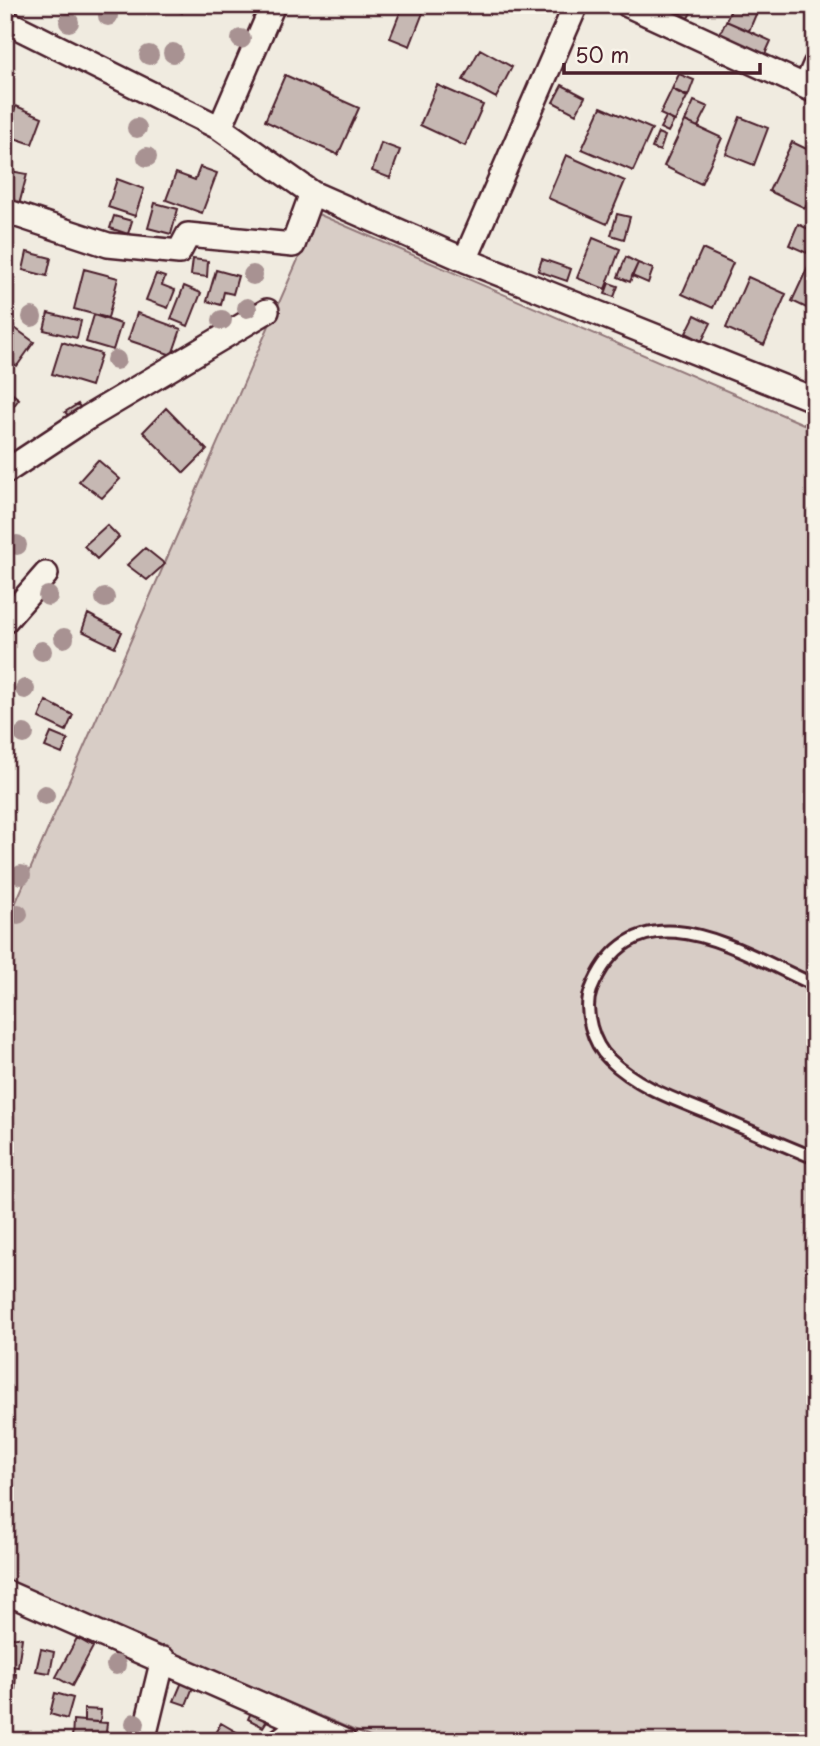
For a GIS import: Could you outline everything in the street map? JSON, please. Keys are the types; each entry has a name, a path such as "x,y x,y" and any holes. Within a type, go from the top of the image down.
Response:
{"street":[{"path":"220,128 273,5"},
{"path":"465,260 576,5"},
{"path":"628,5 810,89 815,65"},
{"path":"5,21 220,128 312,193 465,260 815,400"},
{"path":"6,212 108,245 179,252 188,235 293,245 312,193"},
{"path":"5,472 267,311"},
{"path":"5,621 47,574"},
{"path":"5,1592 163,1659 344,1741"},
{"path":"143,1741 163,1659"},
{"path":"279,1741 303,1723"}],"lane":[{"path":"815,985 699,935 662,929 644,934 608,958 589,997 588,1019 606,1057 637,1083 815,1158"}],"shaded area":[{"path":"318,214 815,429 815,1741 379,1741 5,1581 5,927"}],"building":[{"path":"165,5 185,5 182,13"},
{"path":"403,5 426,5 410,46 390,38"},
{"path":"666,5 695,5 688,18"},
{"path":"733,5 759,7 749,31 726,21"},
{"path":"726,21 771,41 762,61 717,40"},
{"path":"480,49 512,67 496,98 463,80"},
{"path":"679,74 694,80 688,96 672,89"},
{"path":"285,75 359,108 338,155 265,121"},
{"path":"437,85 483,105 465,146 420,125"},
{"path":"562,85 585,97 576,114 553,102"},
{"path":"672,89 687,97 675,121 660,114"},
{"path":"694,101 708,107 698,127 685,121"},
{"path":"16,106 42,117 32,144 5,135"},
{"path":"601,107 652,129 633,171 582,149"},
{"path":"666,117 674,121 668,132 660,128"},
{"path":"740,117 768,128 754,165 726,154"},
{"path":"685,121 722,138 701,184 664,166"},
{"path":"658,133 665,136 660,151 652,148"},
{"path":"792,142 815,153 815,187 805,208 769,191"},
{"path":"381,143 400,150 390,178 372,171"},
{"path":"566,155 625,181 607,224 548,198"},
{"path":"200,167 217,173 202,213 166,200 176,173 195,180"},
{"path":"5,170 27,174 19,205 5,198"},
{"path":"117,179 144,189 135,216 108,207"},
{"path":"155,203 178,209 171,234 148,228"},
{"path":"617,214 630,217 624,239 611,235"},
{"path":"114,216 132,221 128,234 110,228"},
{"path":"798,224 815,232 807,253 789,245"},
{"path":"593,238 620,249 605,289 577,278"},
{"path":"702,249 733,263 713,308 682,294"},
{"path":"27,252 51,258 47,276 23,270"},
{"path":"626,257 638,263 630,282 618,277"},
{"path":"812,258 815,260 815,312 792,301"},
{"path":"193,259 208,261 207,277 191,275"},
{"path":"542,259 571,269 567,281 538,271"},
{"path":"638,263 653,269 648,283 632,276"},
{"path":"84,269 118,278 108,318 74,309"},
{"path":"216,270 238,276 233,294 224,292 221,305 207,301"},
{"path":"156,274 165,277 162,285 175,290 168,308 146,300"},
{"path":"748,277 786,294 764,345 726,328"},
{"path":"609,283 618,286 614,297 605,294"},
{"path":"184,286 201,293 188,326 171,319"},
{"path":"48,313 81,321 77,338 44,330"},
{"path":"137,313 181,329 172,355 128,340"},
{"path":"94,315 121,324 113,350 86,342"},
{"path":"695,315 711,323 702,341 686,333"},
{"path":"5,321 34,342 17,366 5,358"},
{"path":"62,342 101,354 91,386 52,374"},
{"path":"5,388 19,399 5,417"},
{"path":"78,404 84,414 73,421 65,412"},
{"path":"166,408 207,450 184,473 143,432"},
{"path":"98,460 120,479 102,498 79,481"},
{"path":"107,525 119,537 97,559 84,546"},
{"path":"145,548 165,564 147,580 127,565"},
{"path":"88,614 122,632 115,647 82,631"},
{"path":"46,701 73,715 66,731 39,718"},
{"path":"51,733 68,740 62,754 45,747"},
{"path":"5,1636 22,1638 18,1667 5,1665"},
{"path":"77,1638 93,1647 72,1686 56,1677"},
{"path":"41,1649 54,1652 50,1673 36,1671"},
{"path":"8,1674 16,1674 15,1691 6,1691"},
{"path":"182,1682 193,1687 186,1705 174,1701"},
{"path":"55,1693 73,1698 67,1719 50,1714"},
{"path":"84,1709 101,1710 100,1722 84,1721"},
{"path":"252,1710 268,1719 263,1727 248,1719"},
{"path":"73,1720 107,1723 105,1741 72,1740"},
{"path":"221,1723 245,1737 243,1741 210,1741"}]}
